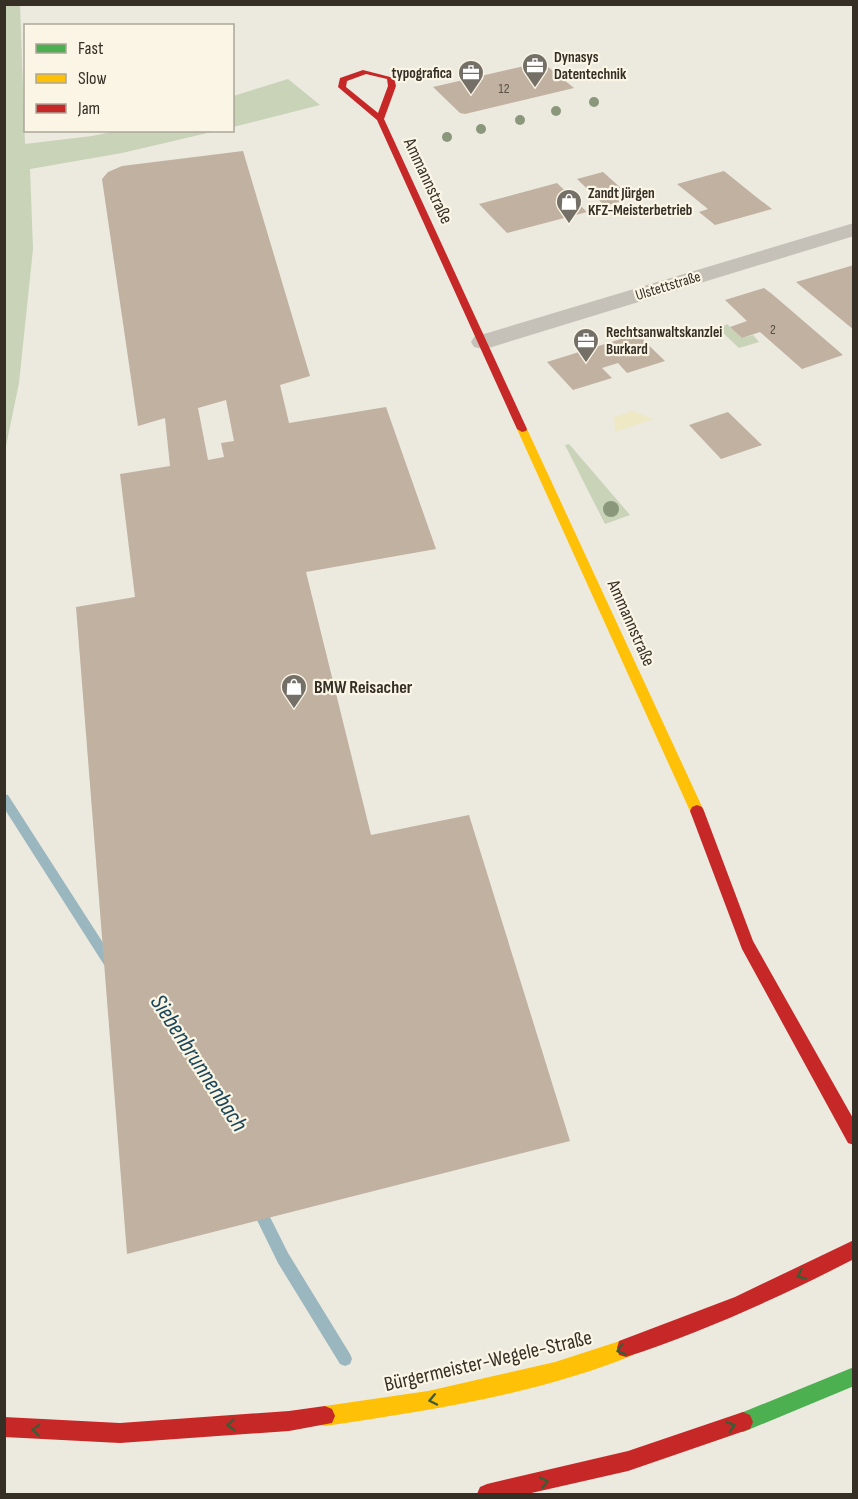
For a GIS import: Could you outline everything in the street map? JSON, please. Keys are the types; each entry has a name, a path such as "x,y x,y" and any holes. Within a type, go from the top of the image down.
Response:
{"street":[{"name":"Ammannstraße","path":"380,119 697,812 747,944 854,1137"},
{"name":"Ulstettstraße","path":"483,342 854,229"},
{"name":"Bürgermeister-Wegele-Straße","path":"4,1427 120,1433 289,1421 428,1401 555,1371 668,1335 818,1268 854,1249"},
{"path":"487,1494 587,1472 686,1442 766,1414 854,1376"}],"green space":[{"path":"20,4 25,144 111,132 212,132 122,153 30,169 33,249 19,383 5,451 4,5"},
{"path":"288,79 320,105 234,127 234,96"},
{"path":"727,324 742,338 753,335 759,342 739,348 719,329"},
{"path":"569,444 630,515 605,524 565,445"}],"sand":[{"path":"633,411 653,419 615,432 614,417"}],"building":[{"path":"542,62 574,88 465,114 460,113 433,87"},
{"path":"243,151 310,376 280,385 289,423 386,407 436,549 306,572 371,835 469,815 570,1141 127,1254 76,607 135,597 120,474 170,466 165,418 138,426 102,179 108,172 122,166","holes":["226,400 234,441 221,443 224,457 208,460 198,408"]},
{"path":"724,171 772,209 715,225 699,212 708,209 677,184"},
{"path":"603,172 632,198 605,206 577,179"},
{"path":"557,183 587,212 507,233 479,204"},
{"path":"854,265 854,330 796,282"},
{"path":"764,288 843,355 802,369 760,332 742,338 730,327 747,321 725,300"},
{"path":"637,334 665,361 627,373 618,363 602,368 612,378 573,390 547,362"},
{"path":"728,412 762,445 721,459 689,425"}],"waterway":[{"name":"Siebenbrunnenbach","path":"4,798 112,967"},
{"name":"Siebenbrunnenbach","path":"258,1208 283,1258 345,1359"}],"traffic: fast":[{"path":"743,1422 854,1376"}],"traffic: slow":[{"path":"522,429 697,811"},
{"path":"325,1416 428,1401 555,1371 626,1348"}],"traffic: jam":[{"path":"380,119 392,86 390,78 366,72 343,80 342,87 345,91 380,119 522,429"},
{"path":"697,811 747,944 854,1137"},
{"path":"626,1348 742,1303 854,1249"},
{"path":"4,1427 120,1433 289,1421 325,1416"},
{"path":"487,1494 628,1461 743,1422"}],"place":[{"name":"Dynasys Datentechnik","path":"535,89"},
{"name":"typografica","path":"471,96"},
{"name":"Zandt Jürgen KFZ-Meisterbetrieb","path":"569,225"},
{"name":"Rechtsanwaltskanzlei Burkard","path":"586,364"},
{"name":"BMW Reisacher","path":"294,710"}]}
